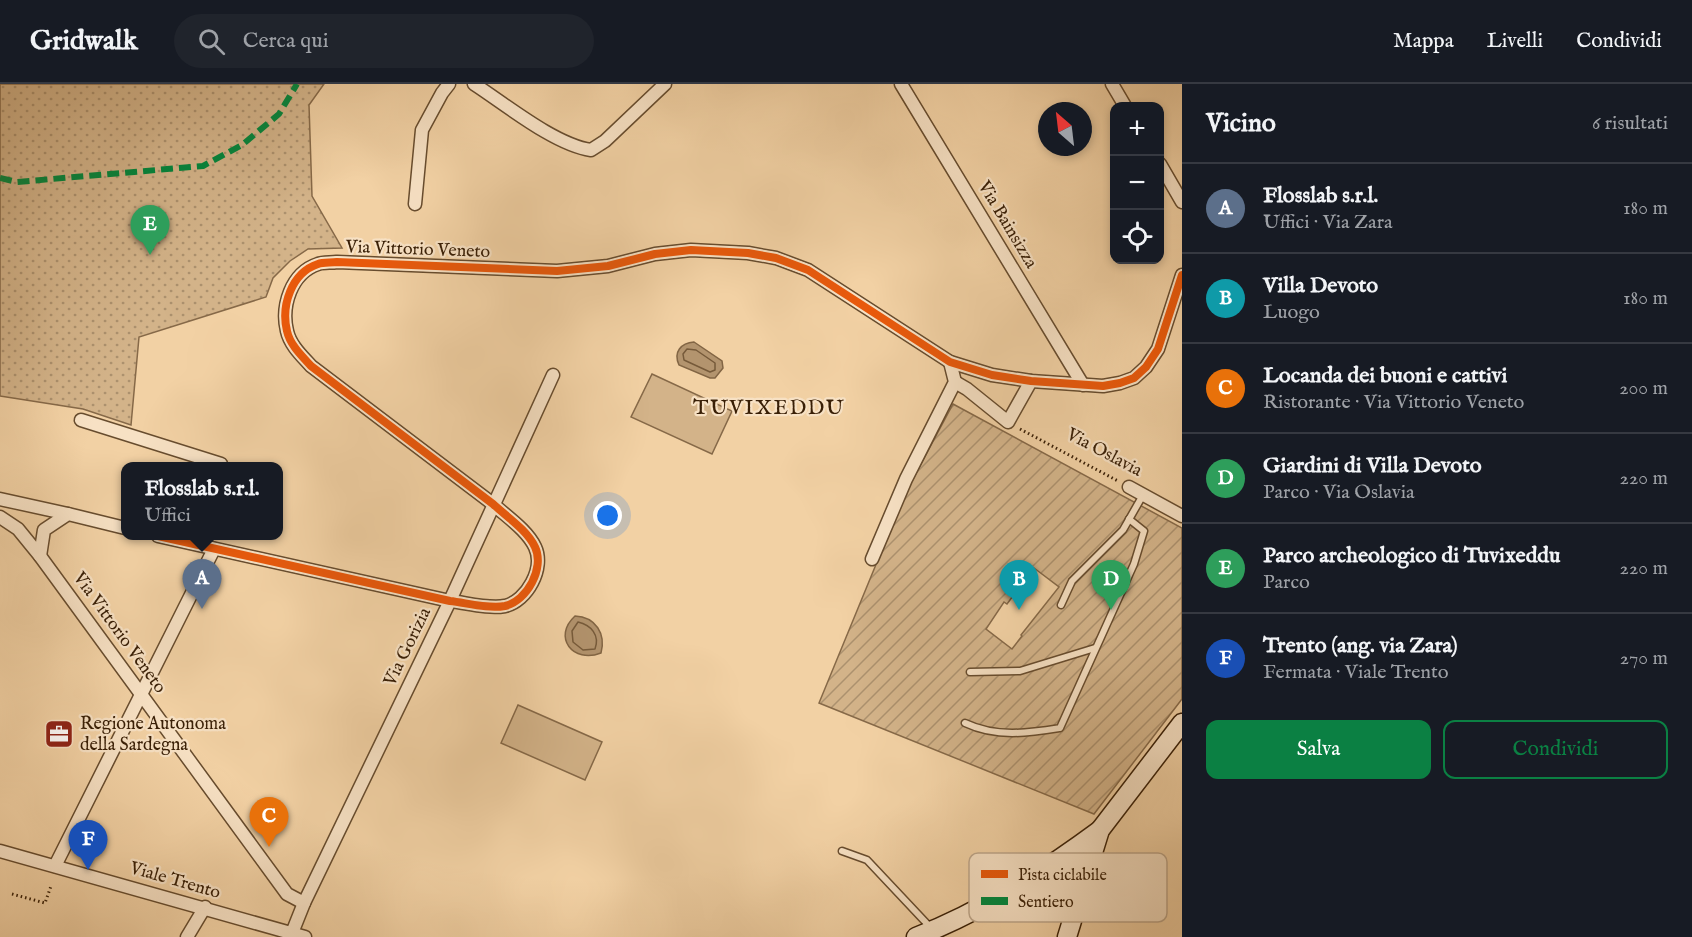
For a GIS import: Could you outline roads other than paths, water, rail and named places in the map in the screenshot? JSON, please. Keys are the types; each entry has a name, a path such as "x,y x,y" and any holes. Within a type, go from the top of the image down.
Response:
{"street":[{"path":"415,204 422,130 449,84"},
{"path":"474,84 558,139 575,148 591,150 605,141 665,84"},
{"name":"Via Bainsizza","path":"901,84 1083,385"},
{"path":"1112,84 1123,102"},
{"path":"1164,171 1182,202"},
{"name":"Via Vittorio Veneto","path":"194,540 214,549 450,601 486,606 506,606 521,596 534,580 539,562 535,546 520,529 493,504 311,366 296,350 287,332 286,306 292,287 301,274 318,264 336,262 557,271 608,266 655,254 691,250 748,253 776,258 808,270 950,362 992,375 1030,381 1103,386 1134,378 1146,367 1158,349 1182,275"},
{"path":"872,559 906,479 955,382 950,362"},
{"name":"Via Gorizia","path":"298,935 304,903 450,601 553,375"},
{"path":"955,382 967,389 1008,423 1030,381"},
{"path":"81,420 215,462"},
{"name":"Via Oslavia","path":"1129,487 1182,516"},
{"path":"0,499 121,527"},
{"path":"40,556 44,530 68,514"},
{"name":"Via Vittorio Veneto","path":"0,517 18,529 40,556 287,894 304,903"},
{"path":"55,866 214,549"},
{"path":"1070,853 1100,830 1182,723"},
{"path":"1093,853 1100,830"},
{"name":"Viale Trento","path":"0,851 298,935"},
{"path":"187,937 205,907"},
{"path":"916,937 969,912"},
{"path":"1067,937 1072,922"}],"lane":[{"path":"1061,605 1072,581 1123,530 1143,494"},
{"path":"965,723 975,728 1019,735 1060,728 1134,564 1143,531 1129,519"},
{"path":"970,672 1020,670 1095,648"},
{"path":"842,850 867,860 933,930"}],"water":[{"path":"694,342 722,361 723,368 715,378 679,365 677,356 679,349 685,344"},
{"path":"575,616 589,620 598,628 602,639 601,653 582,655 574,652 569,646 565,632"}],"place":[{"name":"Parco archeologico di Tuvixeddu","path":"150,255"},
{"name":"Flosslab s.r.l.","path":"202,609"},
{"name":"Villa Devoto","path":"1019,610"},
{"name":"Giardini di Villa Devoto","path":"1111,610"},
{"name":"Regione Autonoma della Sardegna","path":"59,734"},
{"name":"Locanda dei buoni e cattivi","path":"269,847"},
{"name":"Trento (ang. via Zara)","path":"88,870"}],"district":[{"name":"TUVIXEDDU","path":"769,408"}]}
